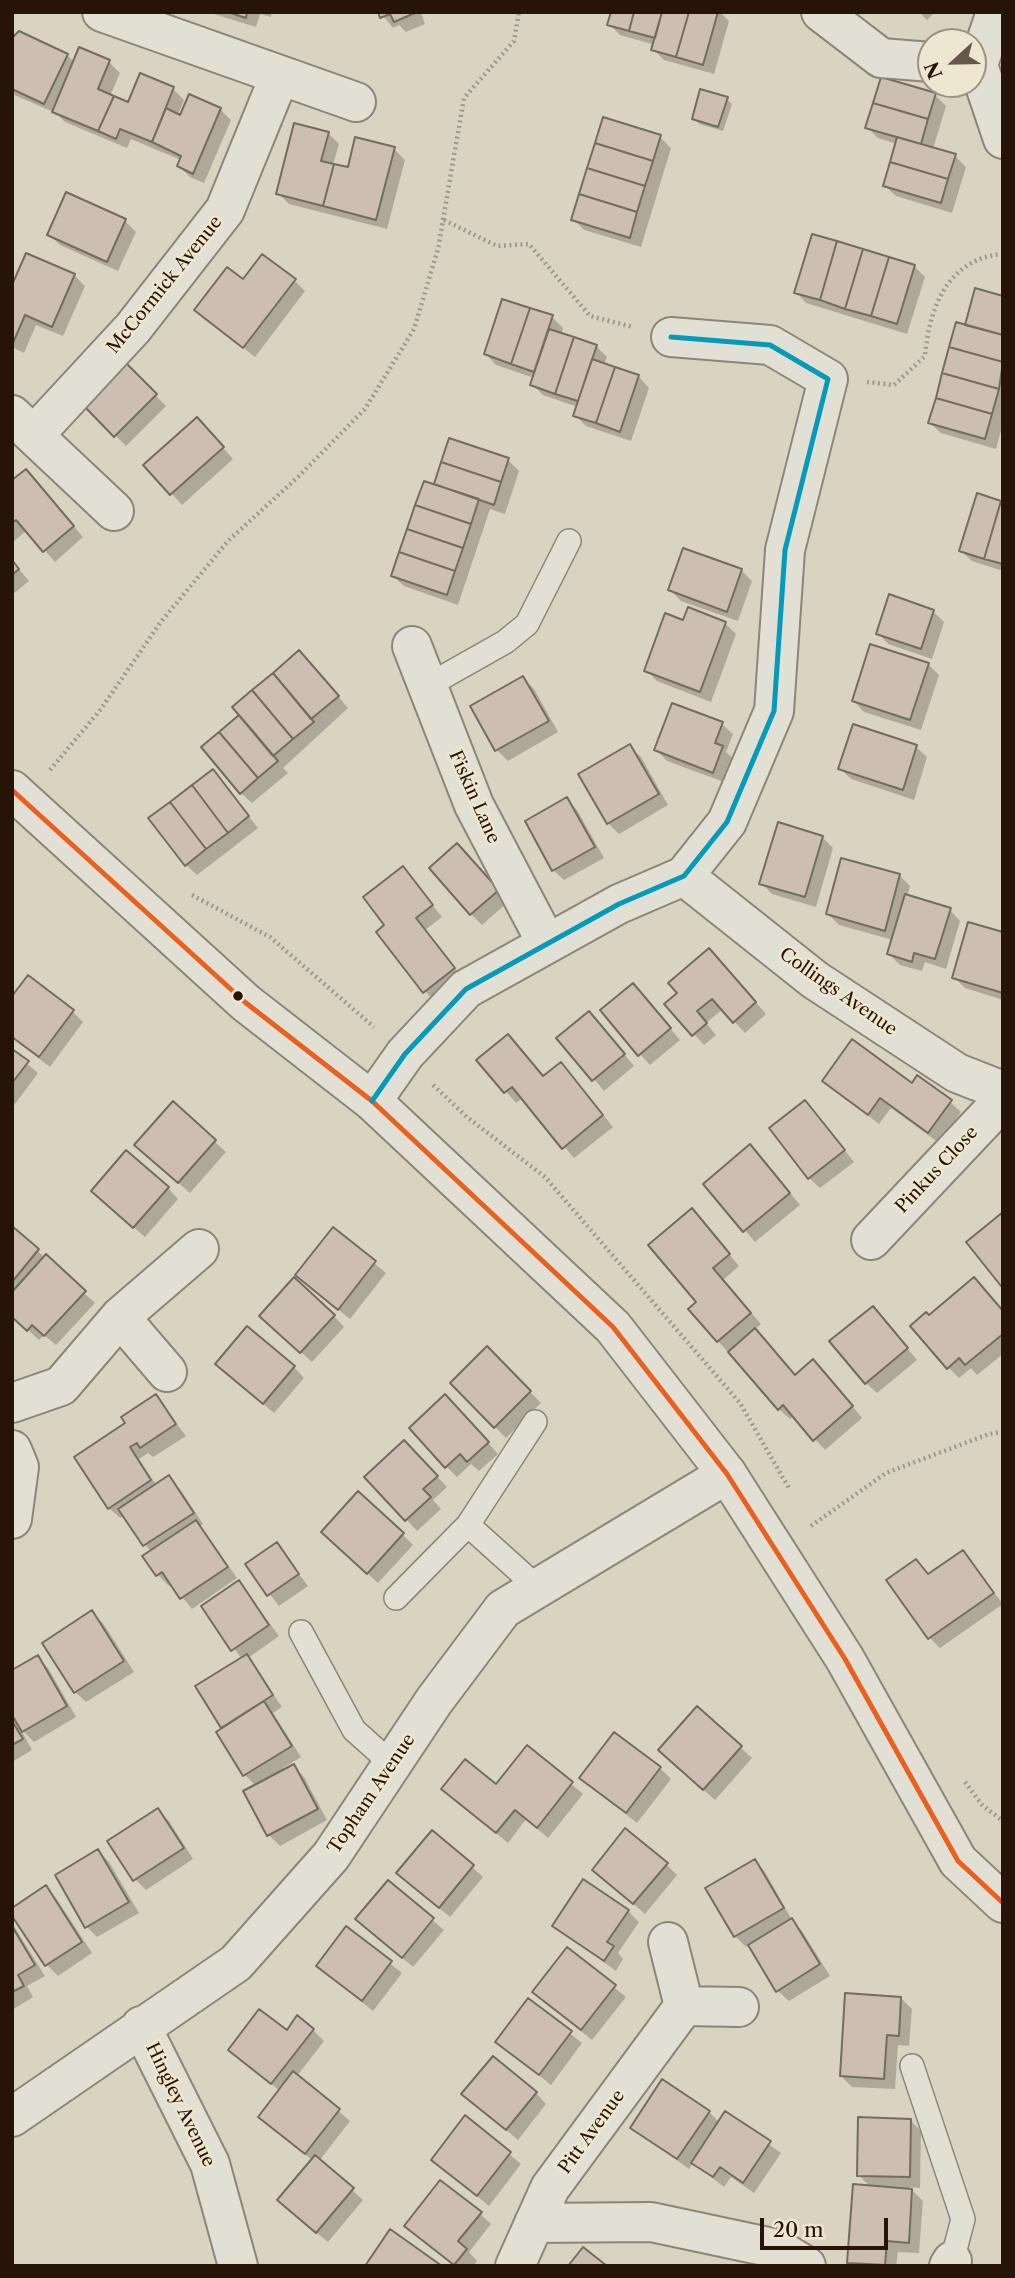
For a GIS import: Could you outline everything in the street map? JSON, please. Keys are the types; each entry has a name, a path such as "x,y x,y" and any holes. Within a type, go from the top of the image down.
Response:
{"street":[{"path":"821,12 881,58 917,61"},
{"path":"987,35 996,12"},
{"path":"123,16 356,103"},
{"name":"McCormick Avenue","path":"23,425 133,328 225,210 280,75"},
{"path":"987,97 1003,139"},
{"path":"372,1101 405,1054 466,989 619,905 684,876 727,822 774,711 785,550 828,379 770,345 671,337"},
{"path":"23,425 114,511"},
{"name":"Fiskin Lane","path":"412,646 474,805 547,944"},
{"path":"12,790 246,1003 372,1101 613,1327 727,1474 845,1659 958,1861 1003,1903"},
{"name":"Collings Avenue","path":"684,876 815,981 957,1073 1003,1091"},
{"name":"Pinkus Close","path":"871,1240 1003,1100"},
{"path":"12,1403 61,1386 120,1317 200,1249"},
{"path":"120,1317 167,1372"},
{"path":"12,1450 19,1468 12,1519"},
{"name":"Topham Avenue","path":"12,2117 236,1963 331,1856 433,1702 503,1609 727,1474"},
{"path":"668,1942 684,2007 739,2007"},
{"name":"Pitt Avenue","path":"516,2266 550,2188 684,2007"},
{"name":"Hingley Avenue","path":"141,2026 210,2164 234,2264"},
{"path":"534,2223 651,2222 778,2249 806,2266"}],"lane":[{"path":"427,686 505,642 527,624 569,541"},
{"path":"396,1598 468,1525 535,1422"},
{"path":"468,1525 538,1588"},
{"path":"302,1632 354,1730 392,1764"},
{"path":"912,2066 963,2219 950,2263"}],"path":[{"path":"53,780 47,774 101,709 160,623 228,541 298,477 365,409 414,329 439,249 464,98 514,41 519,12"},
{"path":"444,220 497,246 529,244 590,316 671,337"},
{"path":"828,379 894,384 925,356 927,326 946,284 974,259 1003,254"},
{"path":"184,891 270,937 384,1035"},
{"path":"811,1526 886,1473 989,1434 1003,1432"}],"building":[{"path":"228,12 247,12 246,18"},
{"path":"378,12 415,13 394,22 390,14 380,18"},
{"path":"611,12 634,12 629,31 607,25"},
{"path":"634,12 662,12 655,38 629,31"},
{"path":"662,12 689,12 676,57 651,50"},
{"path":"689,12 718,12 703,65 676,57"},
{"path":"19,31 68,54 44,104 12,89 12,38"},
{"path":"79,47 110,60 98,89 114,96 98,131 52,112"},
{"path":"140,73 174,87 152,142 120,129 116,139 98,131 114,96 128,102"},
{"path":"881,77 917,87 917,98 934,98 928,119 873,103"},
{"path":"700,89 728,97 718,127 692,119"},
{"path":"189,94 221,108 193,174 177,166 181,156 152,142 166,108 180,115"},
{"path":"873,103 928,119 921,144 865,128"},
{"path":"603,117 661,135 653,161 595,143"},
{"path":"294,123 329,132 321,161 334,164 323,206 276,194"},
{"path":"355,137 395,147 376,220 323,206 334,164 348,167"},
{"path":"897,137 956,154 948,179 890,162"},
{"path":"595,143 653,161 645,186 587,168"},
{"path":"890,162 948,179 941,203 883,186"},
{"path":"587,168 645,186 637,212 579,194"},
{"path":"66,192 126,219 107,262 47,235"},
{"path":"579,194 637,212 630,238 571,220"},
{"path":"812,234 837,241 820,300 794,293"},
{"path":"837,241 863,249 845,309 820,300"},
{"path":"863,249 889,257 871,316 845,309"},
{"path":"26,253 75,274 52,327 25,315 13,343 12,285"},
{"path":"262,254 296,279 243,348 194,310 227,267 243,279"},
{"path":"889,257 915,265 897,324 871,316"},
{"path":"975,288 1003,296 1003,335 965,325"},
{"path":"502,299 530,308 511,364 484,354"},
{"path":"530,308 553,315 534,372 511,364"},
{"path":"956,322 1003,335 1003,362 949,347"},
{"path":"549,329 574,337 555,394 530,385"},
{"path":"574,337 597,345 578,401 555,394"},
{"path":"949,347 1003,362 999,389 942,373"},
{"path":"592,359 615,367 596,423 573,416"},
{"path":"126,363 157,394 114,437 83,405"},
{"path":"615,367 639,375 620,432 596,423"},
{"path":"942,373 999,389 992,414 936,398"},
{"path":"936,398 992,414 985,439 928,423"},
{"path":"197,417 224,447 170,495 143,465"},
{"path":"449,438 509,458 501,482 441,462"},
{"path":"441,462 501,482 494,505 434,484"},
{"path":"26,469 74,526 43,552 16,520 12,523 12,480"},
{"path":"424,481 479,499 471,524 415,505"},
{"path":"977,493 1001,501 984,559 959,551"},
{"path":"1003,501 1003,564 984,559"},
{"path":"415,505 471,524 463,548 407,529"},
{"path":"407,529 463,548 455,571 399,552"},
{"path":"683,548 742,569 727,612 668,590"},
{"path":"399,552 455,571 447,595 391,576"},
{"path":"12,560 19,569 12,575"},
{"path":"889,594 934,610 921,649 876,634"},
{"path":"688,607 726,622 700,692 644,671 665,613 683,620"},
{"path":"870,644 929,663 910,720 852,701"},
{"path":"299,650 339,696 311,719 273,673"},
{"path":"273,673 314,722 293,739 252,690"},
{"path":"523,676 549,721 495,751 470,706"},
{"path":"252,690 293,739 273,756 232,707"},
{"path":"672,703 723,722 715,743 723,746 713,773 654,750"},
{"path":"239,715 278,761 258,778 219,732"},
{"path":"853,724 917,745 903,790 838,769"},
{"path":"219,732 258,778 240,794 201,747"},
{"path":"630,744 659,794 607,824 578,774"},
{"path":"213,769 249,816 228,833 192,785"},
{"path":"192,785 228,833 206,849 170,802"},
{"path":"567,797 595,847 552,871 525,821"},
{"path":"170,802 206,849 185,866 148,818"},
{"path":"778,822 823,836 805,897 759,884"},
{"path":"457,843 499,890 470,915 429,868"},
{"path":"841,858 900,874 885,931 826,914"},
{"path":"403,866 433,905 416,918 455,968 423,993 376,932 384,925 363,897"},
{"path":"905,894 951,908 935,959 914,953 912,962 887,954"},
{"path":"968,922 1003,932 1003,993 952,978"},
{"path":"709,948 756,1002 733,1023 712,999 697,1011 707,1023 692,1036 664,1004 677,993 668,983"},
{"path":"28,975 74,1010 39,1057 12,1037 12,996"},
{"path":"633,983 671,1028 638,1056 600,1010"},
{"path":"589,1011 625,1054 592,1081 556,1038"},
{"path":"508,1034 543,1076 561,1062 603,1115 562,1149 512,1087 504,1093 476,1060"},
{"path":"852,1039 912,1083 917,1075 952,1100 928,1133 880,1098 868,1115 822,1081"},
{"path":"12,1049 29,1061 12,1083"},
{"path":"805,1100 845,1150 808,1179 769,1128"},
{"path":"173,1101 216,1140 178,1183 134,1145"},
{"path":"750,1144 790,1193 743,1232 703,1184"},
{"path":"126,1150 169,1187 133,1228 91,1191"},
{"path":"692,1208 730,1254 713,1268 751,1313 717,1342 688,1309 696,1302 648,1245"},
{"path":"1003,1212 1003,1285 1001,1286 966,1242"},
{"path":"12,1226 39,1249 12,1282"},
{"path":"333,1227 376,1261 338,1310 295,1275"},
{"path":"46,1254 86,1291 44,1336 32,1325 27,1331 12,1317 12,1292"},
{"path":"294,1277 335,1315 300,1353 259,1316"},
{"path":"974,1277 1003,1311 1003,1334 965,1365 959,1358 947,1369 910,1326 926,1312 929,1315"},
{"path":"873,1306 908,1348 865,1384 829,1341"},
{"path":"247,1326 295,1366 263,1404 215,1364"},
{"path":"755,1328 795,1375 813,1359 853,1406 813,1441 783,1405 778,1410 728,1352"},
{"path":"487,1346 531,1391 494,1428 450,1383"},
{"path":"156,1394 176,1424 140,1448 137,1443 130,1447 151,1480 108,1509 74,1457 125,1423 121,1417"},
{"path":"445,1394 489,1442 467,1462 460,1454 445,1468 409,1428"},
{"path":"404,1440 438,1476 423,1489 431,1497 405,1521 364,1477"},
{"path":"169,1475 194,1513 143,1546 118,1509"},
{"path":"358,1491 404,1533 367,1574 321,1532"},
{"path":"196,1520 228,1567 180,1599 162,1572 156,1576 142,1556"},
{"path":"277,1542 299,1574 267,1596 245,1564"},
{"path":"963,1550 994,1593 928,1639 886,1580 916,1559 928,1574"},
{"path":"239,1580 269,1625 231,1651 201,1606"},
{"path":"92,1610 124,1661 74,1693 42,1643"},
{"path":"247,1654 273,1695 221,1728 195,1686"},
{"path":"38,1655 67,1706 22,1732 12,1715 12,1670"},
{"path":"264,1701 292,1746 243,1776 216,1732"},
{"path":"697,1706 742,1746 703,1790 658,1750"},
{"path":"12,1721 23,1739 12,1745"},
{"path":"614,1732 661,1767 626,1813 579,1778"},
{"path":"527,1745 573,1782 537,1828 515,1810 496,1833 441,1789 465,1759 496,1784"},
{"path":"294,1764 318,1809 267,1836 243,1791"},
{"path":"158,1808 184,1848 133,1881 107,1841"},
{"path":"625,1828 668,1863 633,1904 592,1870"},
{"path":"432,1830 474,1865 439,1908 396,1873"},
{"path":"98,1849 129,1902 85,1928 55,1875"},
{"path":"755,1859 784,1908 734,1937 705,1888"},
{"path":"583,1879 629,1910 607,1942 614,1946 604,1961 552,1926"},
{"path":"388,1880 434,1918 402,1958 355,1919"},
{"path":"46,1885 82,1942 45,1966 12,1916 12,1908"},
{"path":"792,1918 820,1964 776,1992 748,1945"},
{"path":"12,1926 35,1965 18,1975 24,1986 12,1992"},
{"path":"346,1926 392,1961 362,2001 316,1966"},
{"path":"567,1947 616,1985 581,2030 532,1992"},
{"path":"845,1993 901,1997 899,2036 887,2035 884,2079 840,2076"},
{"path":"528,1998 572,2031 539,2075 495,2042"},
{"path":"259,2009 287,2030 297,2015 314,2029 271,2084 228,2050"},
{"path":"493,2056 537,2092 506,2130 461,2094"},
{"path":"293,2071 340,2109 305,2154 258,2117"},
{"path":"662,2079 710,2111 677,2159 630,2128"},
{"path":"725,2111 771,2141 743,2183 720,2167 713,2177 691,2163"},
{"path":"465,2115 511,2152 477,2196 431,2160"},
{"path":"858,2117 911,2119 910,2177 857,2176"},
{"path":"315,2155 354,2188 316,2233 277,2200"},
{"path":"440,2180 482,2212 458,2241 467,2249 454,2265 404,2226"},
{"path":"853,2184 912,2189 909,2243 887,2241 885,2265 847,2263"},
{"path":"390,2229 442,2266 365,2266"},
{"path":"583,2247 607,2266 568,2266"}],"transit line":[{"path":"372,1101 405,1054 466,989 619,904 684,876 727,822 774,711 785,550 828,379 770,345 671,337"},
{"path":"12,790 246,1003 372,1101 613,1327 727,1474 845,1659 958,1861 1003,1903"}]}
